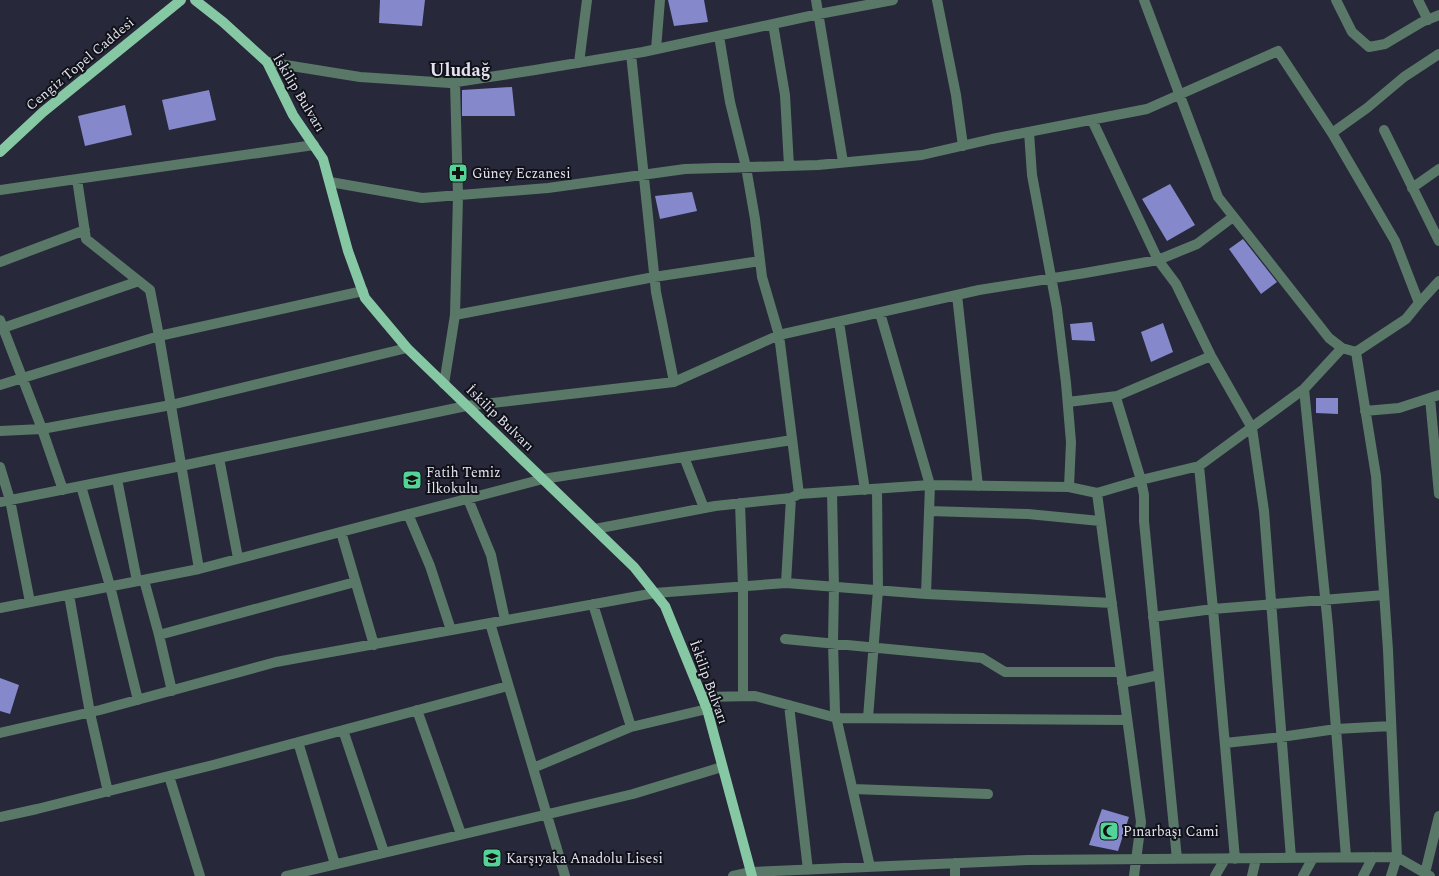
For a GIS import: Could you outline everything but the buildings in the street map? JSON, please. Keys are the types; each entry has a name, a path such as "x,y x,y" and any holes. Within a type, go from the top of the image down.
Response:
{"main road":[{"name":"Cengiz Topel Caddesi","path":"0,152 44,112 181,0"},
{"name":"İskilip Bulvarı","path":"195,0 223,22 267,62 293,115 323,159 348,251 365,298 407,348 634,567 665,606 707,709 751,874"}],"street":[{"path":"579,63 587,0"},
{"path":"656,49 660,0"},
{"path":"816,0 843,162"},
{"path":"267,62 360,77 455,82 631,54 819,14 893,0"},
{"path":"937,0 956,95 963,146"},
{"path":"1144,0 1218,197 1329,338 1342,348 1356,352 1406,319 1419,303 1435,292 1439,281"},
{"path":"1336,0 1352,32 1369,47 1385,44 1439,15"},
{"path":"1418,0 1428,20"},
{"path":"774,24 785,95 790,166"},
{"path":"719,36 730,102 746,167 755,219 762,278 780,335 792,440 795,496 786,583"},
{"path":"330,182 422,198 548,188 684,169 790,166 922,155 1147,109 1278,51 1332,133 1395,241 1419,303"},
{"path":"631,54 654,278 674,382"},
{"path":"1332,133 1367,108 1404,77 1439,54"},
{"path":"444,384 455,315 458,196 455,82"},
{"path":"1092,120 1158,260 1176,284 1211,356 1252,428 1264,511 1291,858"},
{"path":"1384,130 1439,241"},
{"path":"1029,132 1032,175 1050,279 1057,309 1068,402 1071,442 1069,487"},
{"path":"0,190 314,145"},
{"path":"1412,188 1439,169"},
{"path":"77,179 86,238 150,290 199,569"},
{"path":"5,501 181,466 466,406 674,382 780,335 980,290 1158,260 1197,244 1234,217"},
{"path":"0,262 85,230"},
{"path":"455,315 654,278 760,261"},
{"path":"63,490 42,429 1,325 139,281"},
{"path":"0,385 159,336 362,291"},
{"path":"957,295 978,486"},
{"path":"880,313 930,485 926,594"},
{"path":"839,322 865,490"},
{"path":"0,431 42,429 171,405 407,348"},
{"path":"595,529 704,508 832,492 930,485 1069,487 1097,493 1141,480 1199,466 1304,389 1342,348"},
{"path":"1356,352 1376,476 1384,595 1397,857 1391,876"},
{"path":"1068,402 1117,396 1211,356"},
{"path":"1304,389 1325,599 1346,857"},
{"path":"1117,396 1117,401 1141,480 1144,495 1144,522 1177,860"},
{"path":"1365,411 1399,408 1435,396 1439,494"},
{"path":"0,608 199,569 543,479 792,440"},
{"path":"684,457 704,508"},
{"path":"219,458 238,558"},
{"path":"1199,466 1225,743 1230,859 1215,876"},
{"path":"0,467 5,501 30,602"},
{"path":"117,479 140,580 159,635 172,691"},
{"path":"81,486 110,586 138,700"},
{"path":"868,718 872,647 878,590 877,489"},
{"path":"832,492 834,587 833,643 837,718 870,867"},
{"path":"1097,493 1141,822 1134,876"},
{"path":"468,499 491,555 506,620"},
{"path":"740,504 743,586 743,696"},
{"path":"929,511 1028,514 1100,521"},
{"path":"408,514 430,566 452,630"},
{"path":"341,532 374,645"},
{"path":"159,635 356,582"},
{"path":"0,733 90,713 276,662 654,593 786,583 926,594 1112,603"},
{"path":"69,595 90,713 108,792"},
{"path":"1153,617 1213,609 1384,595"},
{"path":"593,604 631,727"},
{"path":"490,623 565,876"},
{"path":"785,639 982,658 1005,672 1122,678 1159,675"},
{"path":"0,817 108,792 508,686"},
{"path":"702,697 754,696 837,718 1127,720"},
{"path":"789,705 808,870"},
{"path":"533,768 631,727 707,709"},
{"path":"417,710 462,834"},
{"path":"1225,743 1336,729 1391,726"},
{"path":"343,730 384,852"},
{"path":"298,742 335,864"},
{"path":"288,876 384,852 634,794 722,767"},
{"path":"169,776 200,876"},
{"path":"853,789 988,794"},
{"path":"733,876 808,870 1029,860 1177,860 1346,857 1397,857 1428,875 1439,816"},
{"path":"1363,876 1373,857"},
{"path":"1303,876 1313,858"},
{"path":"1252,876 1256,859"},
{"path":"955,863 955,876"}],"place":[{"name":"Güney Eczanesi","path":"458,173"},
{"name":"Fatih Temiz İlkokulu","path":"412,480"},
{"name":"Pınarbaşı Cami","path":"1109,831"},
{"name":"Karşıyaka Anadolu Lisesi","path":"492,858"}],"district":[{"name":"Uludağ","path":"460,70"}]}
